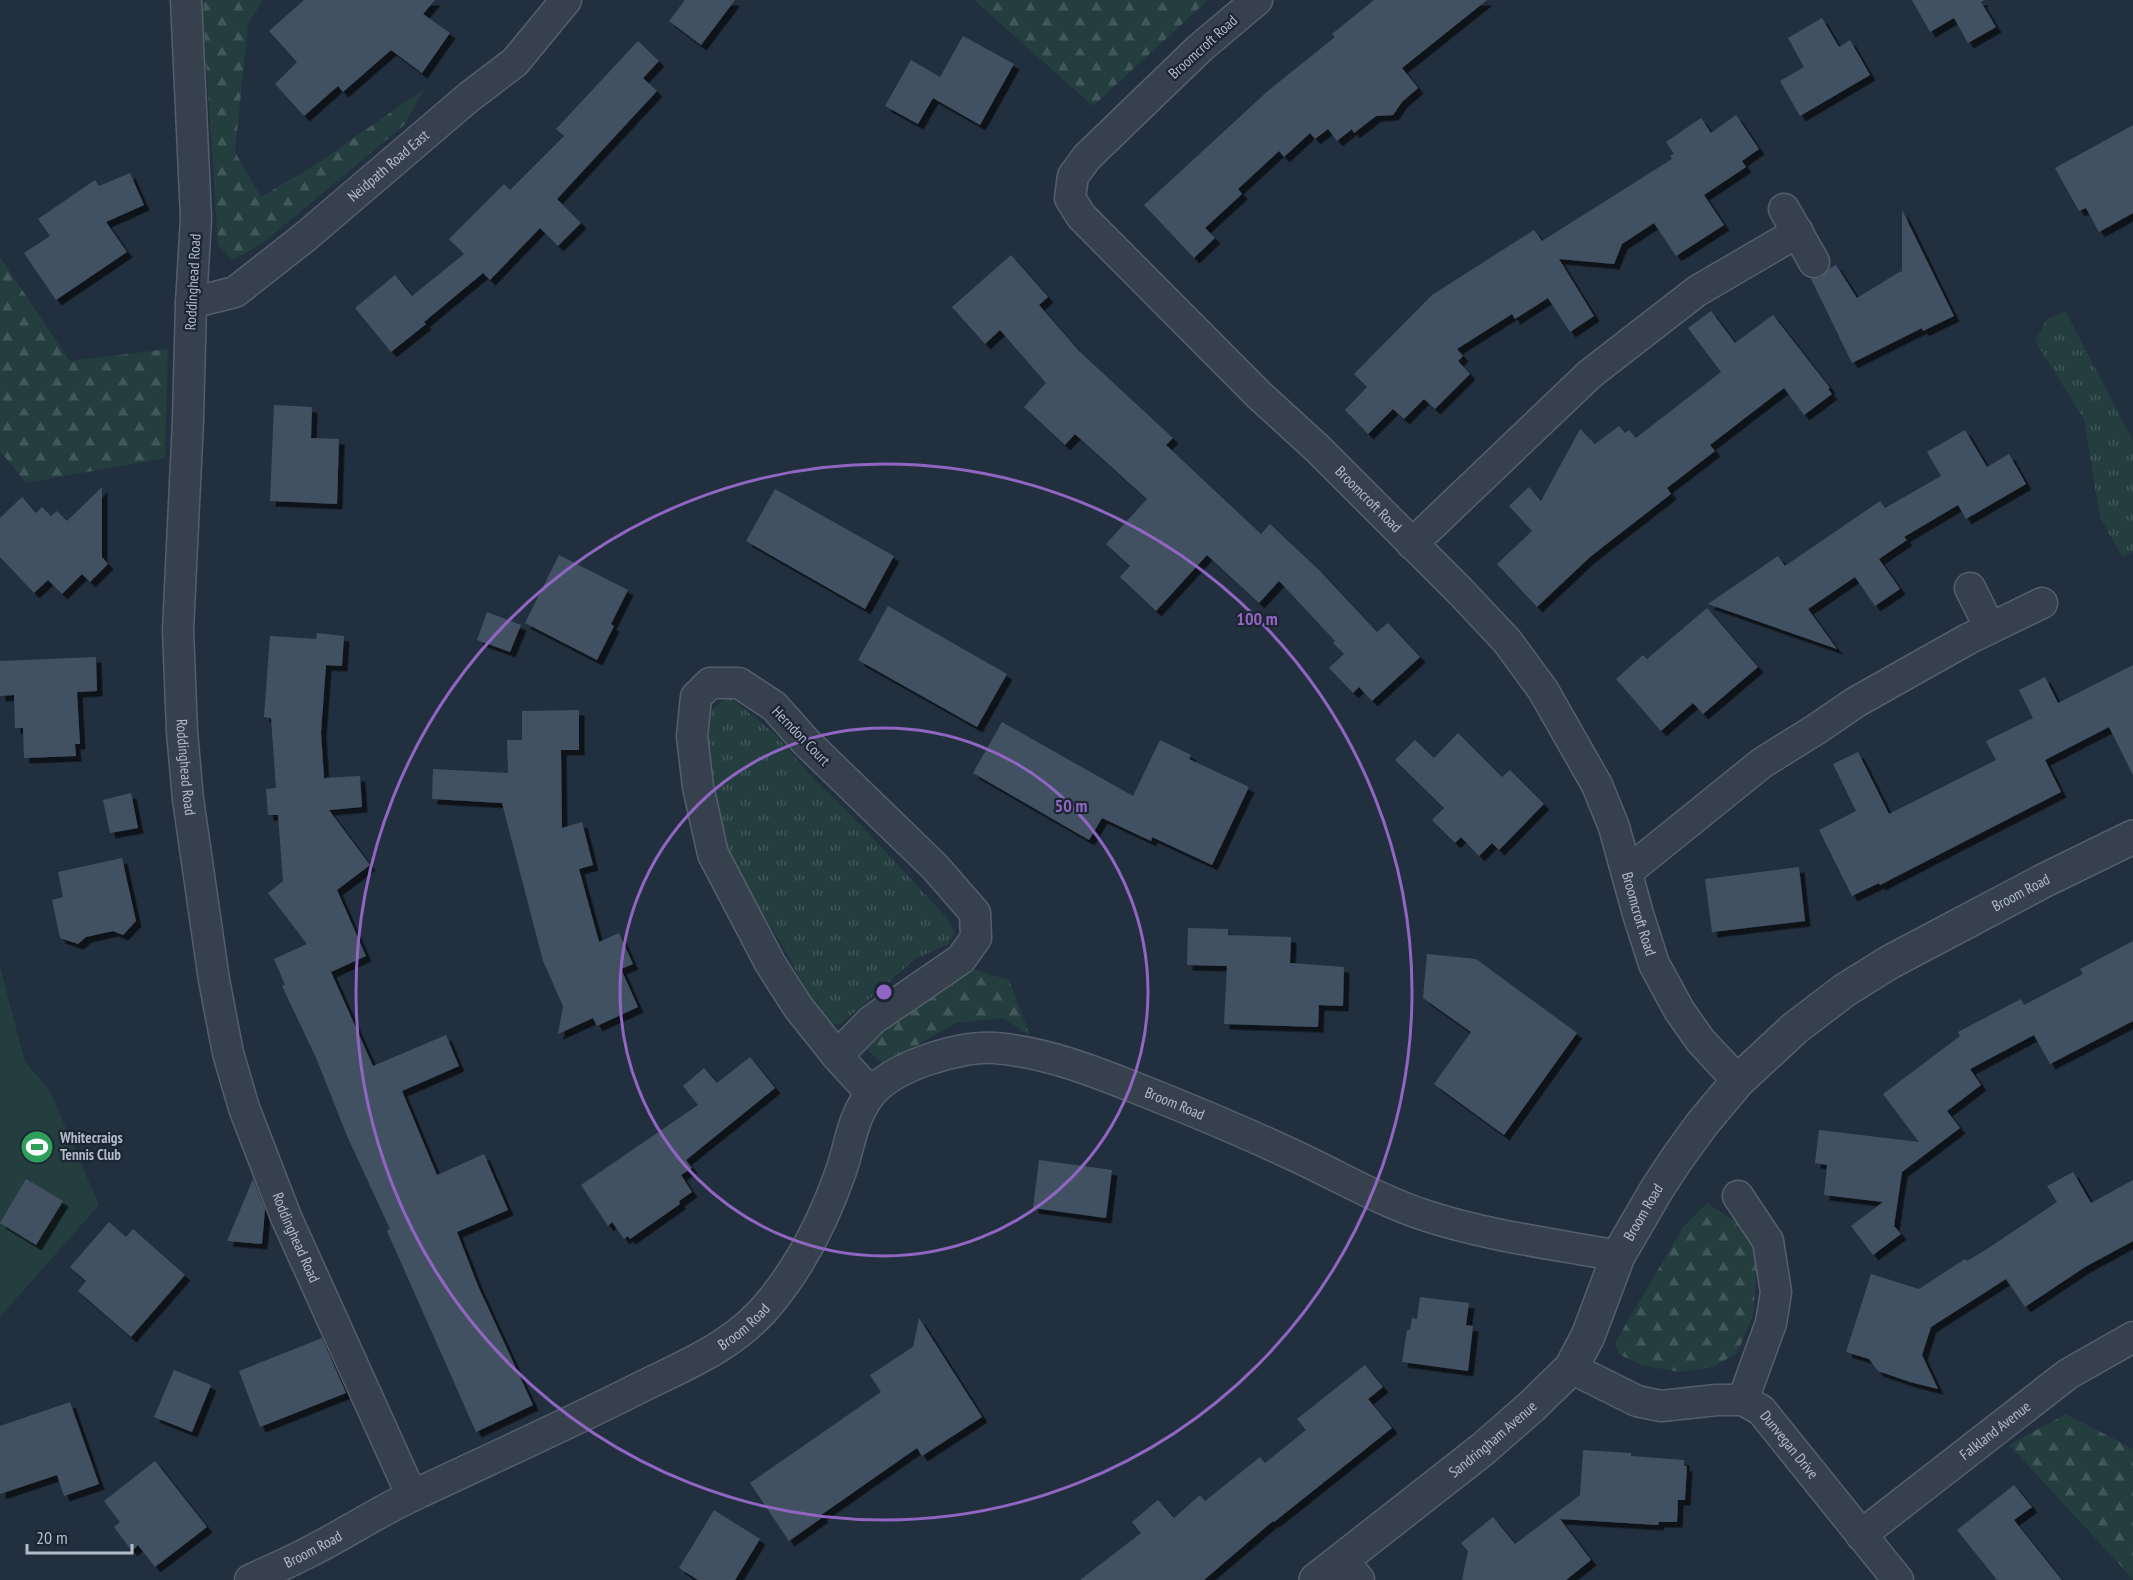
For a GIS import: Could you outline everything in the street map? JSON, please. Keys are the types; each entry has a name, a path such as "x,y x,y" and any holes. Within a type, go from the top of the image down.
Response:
{"street":[{"name":"Roddinghead Road","path":"186,0 196,218 178,630 182,732 188,799 214,980 228,1053 244,1108 286,1217 412,1496"},
{"name":"Neidpath Road East","path":"191,303 235,292 305,237 469,97 515,62 566,0"},
{"name":"Broomcroft Road","path":"1257,0 1200,48 1087,157 1073,176 1070,198 1081,216 1103,239 1259,395 1317,448 1507,642 1543,690 1597,785 1614,827 1654,964 1679,1010 1700,1040 1738,1081"},
{"path":"1412,544 1590,374 1791,220 1814,262"},
{"path":"1970,588 1990,628"},
{"path":"1627,872 1762,763 1856,702 1990,628 2042,603"},
{"name":"Herndon Court","path":"837,1056 872,1020 961,959 976,938 975,913 935,867 806,742 774,706 739,683 710,683 696,697 692,736 698,787 712,854 770,963 798,1006 837,1056 871,1093"},
{"name":"Broom Road","path":"250,1580 309,1552 412,1496 562,1427 706,1356 741,1333 772,1300 818,1227 842,1169 852,1125 871,1093 901,1071 943,1053 991,1048 1040,1054 1106,1076 1204,1115 1294,1155 1364,1190 1426,1216 1490,1233 1618,1256 1657,1189 1702,1124 1738,1081 1795,1028 1845,990 1872,973 2043,881 2133,837"},
{"path":"1738,1196 1768,1241 1776,1292 1771,1323 1743,1400"},
{"name":"Sandringham Avenue","path":"1316,1580 1351,1570 1571,1368 1588,1336 1618,1256"},
{"name":"Falkland Avenue","path":"1862,1535 2068,1374 2133,1337"},
{"name":"Dunvegan Drive","path":"1571,1368 1637,1401 1661,1406 1717,1400 1743,1400 1761,1410 1898,1580"}],"green space":[{"path":"204,0 263,0 248,24 235,152 261,197 315,165 424,89 404,125 263,243 233,260 218,245"},
{"path":"974,0 1208,0 1093,106"},
{"path":"0,257 70,361 168,349 165,458 26,483 0,451"},
{"path":"2066,312 2133,441 2133,552 2122,557 2100,517 2084,419 2035,341 2048,318"},
{"path":"731,698 776,735 809,774 862,826 946,917 955,933 948,944 915,959 841,1024 827,1024 814,1006 790,959 727,852 706,745 706,715 721,702"},
{"name":"Whitecraigs Tennis Club","path":"0,966 25,1062 49,1089 99,1205 0,1317"},
{"path":"972,969 1009,980 1030,1036 1003,1018 956,1023 884,1064 867,1050 888,1022"},
{"path":"1707,1203 1747,1229 1757,1267 1753,1316 1737,1353 1713,1367 1680,1372 1641,1365 1619,1354 1615,1343 1683,1227"},
{"path":"2066,1414 2133,1449 2133,1579 2009,1445"}],"building":[{"path":"304,0 435,0 423,14 450,33 422,73 391,50 343,92 338,86 304,116 275,84 297,62 269,31"},
{"path":"685,0 735,0 701,45 669,21"},
{"path":"1374,0 1487,0 1402,68 1418,88 1402,102 1393,115 1376,116 1354,133 1352,129 1337,141 1328,129 1315,139 1310,133 1284,157 1279,151 1238,189 1242,194 1205,228 1215,238 1194,258 1144,205 1269,90 1335,37 1332,34"},
{"path":"1912,0 1984,0 1981,2 1996,27 1968,43 1954,18 1930,32"},
{"path":"1822,18 1839,47 1850,40 1870,75 1800,116 1780,81 1804,67 1788,38"},
{"path":"963,36 1014,64 980,125 933,98 918,124 885,106 911,60 940,77"},
{"path":"638,41 659,61 643,78 657,91 557,199 581,223 558,246 540,228 490,280 483,273 391,352 355,308 395,275 412,296 464,254 449,239 504,184 510,190 564,136 556,129"},
{"path":"1736,115 1759,149 1742,161 1746,167 1704,195 1724,225 1676,256 1654,223 1622,244 1614,264 1559,259 1594,316 1570,332 1548,298 1515,319 1512,314 1457,349 1463,356 1458,361 1470,374 1435,409 1424,399 1404,419 1393,409 1368,434 1345,410 1367,387 1354,374 1432,295 1534,230 1542,241 1672,159 1670,156 1674,154 1666,142 1701,118 1711,133"},
{"path":"2133,125 2133,213 2099,232 2086,208 2079,211 2055,168"},
{"path":"130,173 144,205 106,222 127,252 56,300 24,253 50,236 38,219 95,180 99,186"},
{"path":"1902,210 1954,316 1923,331 1922,328 1852,363 1811,279 1822,277 1836,265 1857,298 1901,271 1902,273"},
{"path":"1011,255 1048,297 1039,305 1079,351 1173,438 1166,445 1261,534 1270,524 1320,571 1377,632 1388,623 1420,657 1372,701 1359,687 1353,693 1329,668 1344,654 1333,643 1335,641 1279,581 1259,603 1207,555 1156,611 1120,577 1130,566 1106,544 1147,499 1075,434 1065,445 1024,407 1046,383 1000,330 985,344 952,307"},
{"path":"1711,311 1735,343 1773,315 1830,388 1828,389 1832,394 1804,415 1784,388 1710,445 1715,451 1667,488 1671,494 1590,557 1537,607 1497,564 1532,531 1509,506 1529,487 1541,501 1580,429 1595,444 1619,426 1625,433 1629,430 1636,438 1721,372 1688,328"},
{"path":"274,405 312,407 311,438 339,439 337,504 270,501"},
{"path":"1965,430 1987,467 2009,454 2026,484 1966,519 1958,505 1904,537 1907,540 1879,559 1900,589 1875,606 1855,577 1808,609 1837,649 1708,604 1778,556 1785,566 1880,501 1885,508 1941,476 1927,452"},
{"path":"102,487 102,557 108,564 90,582 82,574 62,594 48,580 34,593 0,557 0,518 22,497 36,513 42,507 51,516 57,511 67,521"},
{"path":"775,489 894,556 865,609 746,541"},
{"path":"559,555 628,590 597,660 525,623"},
{"path":"888,606 1007,674 977,727 858,660"},
{"path":"1707,608 1758,667 1703,714 1693,703 1661,731 1616,679 1643,655 1647,659"},
{"path":"487,612 521,625 510,652 477,640"},
{"path":"317,633 344,636 342,666 326,665 321,732 324,778 360,776 362,807 329,810 370,865 337,890 366,956 331,972 373,1066 446,1035 459,1066 402,1091 437,1175 484,1154 508,1210 457,1232 478,1286 533,1405 476,1432 387,1231 390,1229 347,1136 317,1060 282,986 285,985 274,959 307,944 268,893 283,881 278,815 268,815 266,789 276,788 271,718 264,717 270,636 316,639"},
{"path":"96,657 97,691 77,692 80,744 75,744 76,756 24,758 23,728 15,728 14,695 0,696 0,661"},
{"path":"2133,665 2133,775 2109,727 2045,760 2061,792 1880,885 1879,883 1852,896 1819,830 1856,811 1833,764 1858,752 1889,814 1996,760 1986,741 2033,718 2019,690 2045,677 2058,703"},
{"path":"579,710 579,750 561,750 562,828 582,822 593,865 579,869 599,942 619,933 633,964 621,969 638,1007 597,1026 593,1018 558,1034 563,1006 543,961 502,803 432,799 433,769 508,773 507,740 522,740 522,711"},
{"path":"1002,722 1133,796 1160,740 1191,755 1189,759 1249,787 1212,865 1152,837 1151,841 1102,818 1089,840 973,773"},
{"path":"1458,733 1502,777 1510,770 1544,804 1499,850 1492,843 1479,856 1461,837 1455,843 1432,820 1444,808 1395,760 1415,740 1434,758"},
{"path":"131,793 138,828 110,833 103,800"},
{"path":"122,858 136,921 123,935 113,931 86,937 78,944 60,938 52,900 63,897 58,872"},
{"path":"1799,867 1805,921 1712,932 1705,879"},
{"path":"1188,928 1228,929 1228,935 1291,937 1290,963 1344,967 1343,1006 1319,1005 1318,1027 1224,1024 1227,966 1187,965"},
{"path":"2133,941 2133,1021 2050,1064 2034,1035 1970,1069 1981,1085 1947,1111 1960,1128 1902,1172 1894,1226 1901,1234 1873,1255 1851,1226 1883,1202 1824,1195 1827,1165 1815,1163 1819,1130 1919,1142 1883,1094 1960,1036 1958,1032 2021,999 2024,1005 2083,974 2080,969"},
{"path":"1427,954 1476,959 1577,1033 1504,1135 1434,1084 1471,1032 1423,998"},
{"path":"750,1057 775,1088 686,1160 692,1168 681,1175 692,1192 679,1201 680,1204 630,1239 628,1236 624,1239 612,1222 608,1226 581,1185 698,1105 683,1086 704,1068 717,1083"},
{"path":"1039,1160 1112,1170 1106,1218 1033,1208"},
{"path":"2073,1172 2091,1203 2133,1180 2133,1241 2085,1267 2025,1307 2006,1279 1931,1327 1922,1355 1938,1389 1878,1371 1869,1359 1846,1352 1871,1274 1919,1289 1965,1259 1967,1261 1984,1251 2057,1202 2047,1186"},
{"path":"26,1179 63,1201 36,1245 0,1223"},
{"path":"253,1179 265,1209 262,1244 227,1241"},
{"path":"109,1222 126,1237 133,1229 185,1275 131,1337 78,1291 86,1281 70,1267"},
{"path":"1420,1297 1469,1303 1466,1325 1473,1326 1468,1371 1402,1362 1407,1330 1410,1330 1412,1318 1417,1319"},
{"path":"919,1318 982,1417 922,1456 917,1448 821,1515 823,1517 789,1541 750,1483 881,1392 870,1375 913,1347"},
{"path":"322,1338 346,1393 260,1427 239,1371"},
{"path":"1365,1365 1383,1387 1368,1399 1392,1428 1273,1521 1204,1580 1080,1580 1141,1533 1132,1522 1158,1500 1174,1518 1200,1495 1205,1501 1260,1457 1265,1463 1306,1430 1297,1419"},
{"path":"174,1370 211,1385 192,1432 154,1417"},
{"path":"70,1402 99,1484 64,1496 57,1475 0,1494 0,1426"},
{"path":"1583,1450 1684,1460 1684,1466 1687,1466 1685,1500 1678,1500 1677,1522 1659,1522 1658,1525 1560,1519 1591,1560 1566,1580 1462,1580 1468,1551 1461,1543 1493,1517 1515,1544 1580,1495"},
{"path":"155,1461 207,1527 155,1567 138,1545 132,1551 114,1527 120,1522 104,1501"},
{"path":"2014,1485 2032,1507 2014,1520 2062,1580 1997,1580 1957,1530"},
{"path":"714,1510 760,1539 735,1580 698,1580 679,1568"}],"place":[{"name":"Whitecraigs Tennis Club","path":"37,1147"}]}
